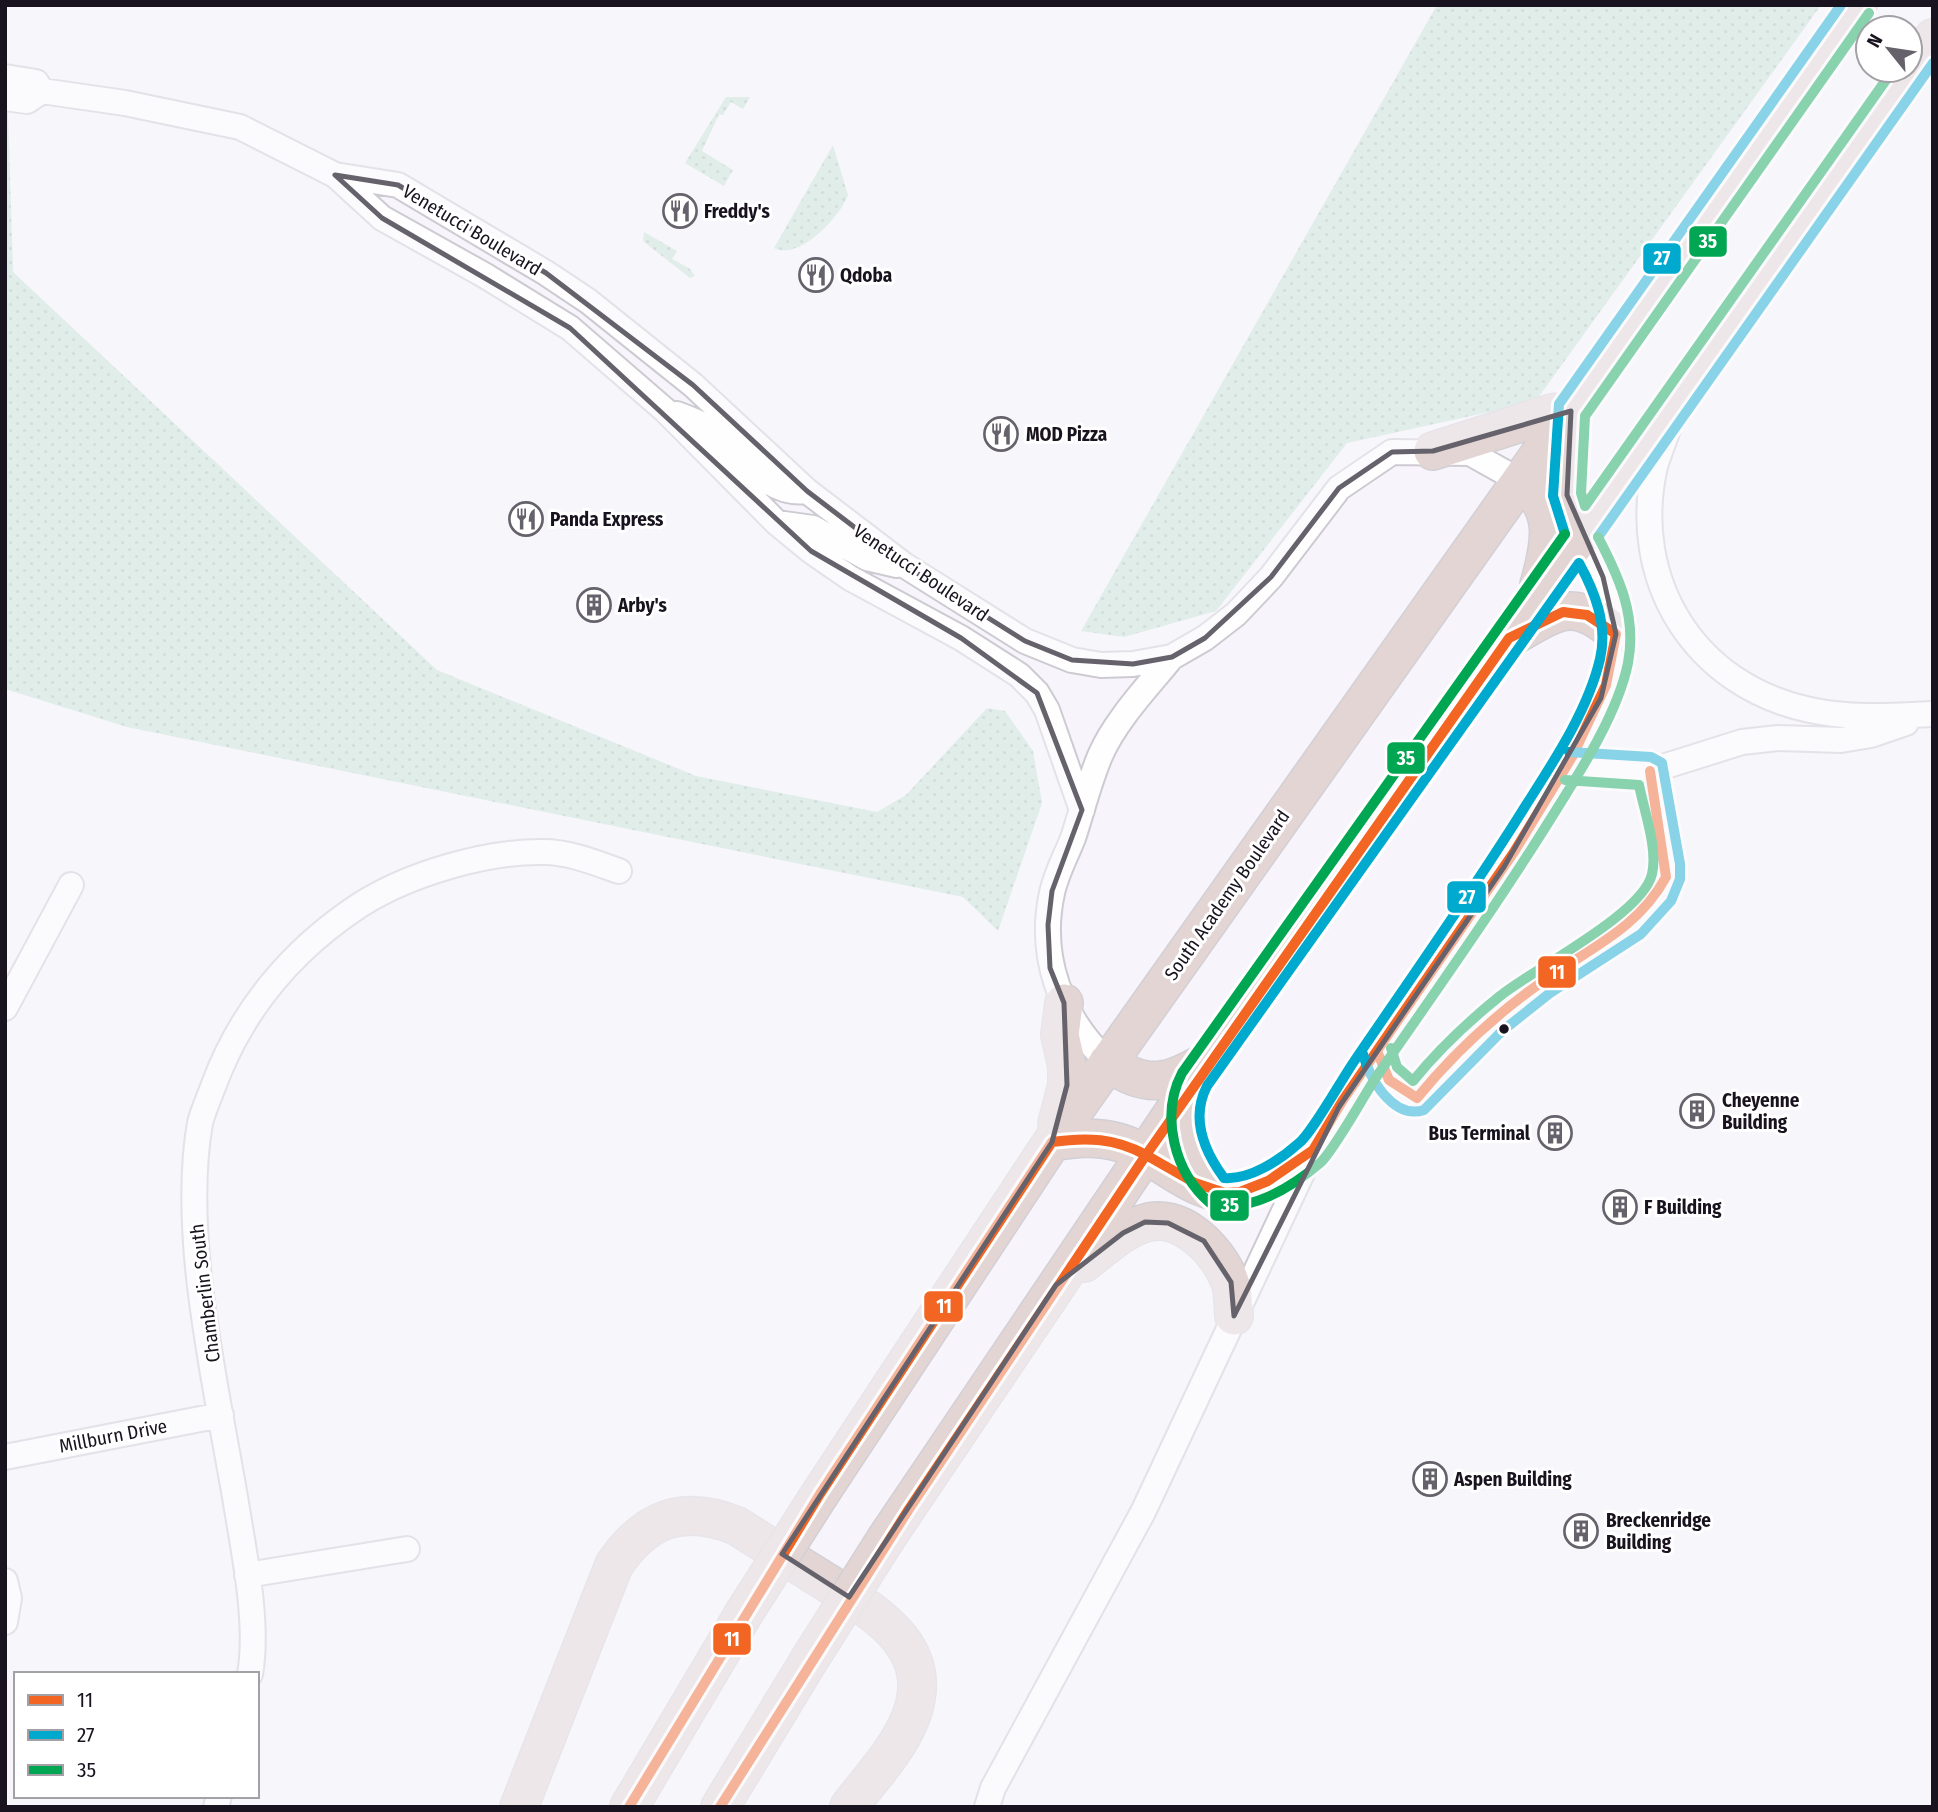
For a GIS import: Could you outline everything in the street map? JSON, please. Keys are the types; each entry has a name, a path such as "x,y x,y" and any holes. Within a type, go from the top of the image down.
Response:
{"highway":[{"name":"South Academy Boulevard","path":"629,1807 744,1613 1052,1142 1858,5"},
{"path":"720,1807 887,1537 1189,1089 1933,38"},
{"path":"1433,451 1552,413 1572,411 1567,495 1581,536"},
{"path":"1522,482 1536,492 1545,506 1549,530 1546,561 1534,603"},
{"path":"1509,638 1554,614 1571,611 1586,612 1616,634"},
{"path":"1064,1003 1060,1035 1067,1066 1067,1085 1052,1142 1097,1138 1145,1154 1216,1192 1238,1193 1263,1184 1312,1152"},
{"path":"1108,1062 1128,1077 1144,1082 1164,1081 1212,1058"},
{"path":"1189,1089 1185,1119 1188,1145 1195,1165 1216,1192"},
{"path":"1056,1286 1123,1233 1145,1222 1168,1223 1188,1230 1204,1241 1220,1260 1231,1282 1234,1316"},
{"path":"519,1807 614,1565 632,1542 653,1525 673,1517 693,1514 715,1517 748,1533 881,1617 909,1650 915,1670 911,1717 901,1736 849,1807"}],"street":[{"name":"Venetucci Boulevard","path":"5,77 36,82 42,91"},
{"name":"Venetucci Boulevard","path":"5,98 27,101 42,91 125,103 240,127 335,175 382,218 484,275 570,328 666,411 777,523 850,578 961,638 1018,675 1037,693 1047,710 1082,810"},
{"name":"Venetucci Boulevard","path":"335,175 398,185 588,301 694,385 807,491 904,565 1025,641 1072,660 1133,664 1172,657 1205,638 1236,614 1271,578 1339,488 1392,452 1470,453 1522,482"},
{"path":"1679,396 1655,467 1651,509 1652,548 1659,584 1670,610 1686,634 1709,659 1769,698 1808,710 1842,716 1932,714"},
{"path":"666,411 708,428 773,485 790,493 807,491"},
{"path":"777,523 813,528 867,558 904,565"},
{"path":"987,1807 993,1788 1143,1512 1312,1152 1339,1107 1504,867 1567,766 1601,698 1614,661 1616,634 1613,604 1581,536"},
{"path":"1108,1062 1090,1045 1064,1003 1050,968 1048,925 1052,891 1100,754 1140,696 1172,657"},
{"path":"1567,766 1609,771 1650,771 1742,742 1778,738 1841,740 1871,735 1932,714"},
{"name":"Chamberlin South","path":"250,1672 247,1575 198,1267 195,1186 201,1122 224,1057 266,986 324,929 384,890 456,863 545,852 587,860 620,871"},
{"path":"5,1008 71,885"},
{"name":"Millburn Drive","path":"5,1457 221,1415"},
{"path":"247,1575 407,1549"},
{"path":"5,1581 9,1598 5,1622"}],"highlighted area":[{"path":"335,175 398,185 546,273 693,385 807,491 904,565 1025,641 1072,660 1133,664 1172,657 1205,638 1271,577 1339,488 1392,452 1433,451 1571,411 1567,495 1603,577 1616,634 1601,698 1504,867 1339,1107 1234,1316 1231,1282 1204,1241 1168,1223 1145,1222 1123,1233 1056,1285 849,1597 782,1554 1052,1142 1067,1085 1064,1003 1050,968 1048,925 1052,891 1082,810 1037,693 961,638 811,551 570,328 382,218"}],"green space":[{"path":"1437,5 1821,5 1535,402 1347,443 1216,611 1124,637 1081,631"},
{"path":"5,13 13,272 437,670 696,776 877,812 906,795 987,708 1005,711 1033,751 1042,803 998,931 963,897 127,727 5,689"},
{"path":"726,97 750,97 743,109 731,102 723,115 719,114 702,151 733,170 724,186 685,163"},
{"path":"833,145 848,195 844,204 828,225 806,243 784,250 774,248"},
{"path":"644,232 677,251 672,259 689,268 695,276 690,278 643,241"}],"transit line":[{"name":"27","path":"1565,534 1553,496 1559,404 1841,5"},
{"name":"35","path":"1854,34 1585,416 1581,493 1585,506 1883,84"},
{"name":"27","path":"1598,537 1933,63"},
{"name":"35","path":"1565,534 1182,1073 1175,1089 1172,1107 1174,1142 1187,1176 1210,1203 1224,1206 1254,1202 1296,1181 1326,1157 1375,1079 1510,882 1586,761 1616,702 1628,663 1630,646 1624,597 1598,537"},
{"name":"27","path":"1579,563 1598,609 1602,646 1595,678 1559,753 1485,870 1305,1137 1264,1168 1244,1176 1224,1178 1205,1146 1202,1134 1200,1110 1207,1086 1579,563"},
{"name":"11","path":"1563,612 1587,615 1616,634 1606,685 1572,757 1514,852 1343,1100 1313,1150 1268,1181 1240,1192 1225,1193 1195,1183 1146,1155 1509,638 1563,612"},
{"name":"27","path":"1363,1054 1384,1095 1402,1109 1424,1110 1501,1032 1550,993 1641,934 1671,901 1680,879 1680,864 1662,763 1651,757 1569,752"},
{"name":"11","path":"1377,1051 1389,1080 1417,1098 1491,1022 1542,982 1611,937 1641,911 1666,877 1650,771"},
{"name":"35","path":"1391,1048 1397,1067 1413,1081 1466,1025 1500,996 1586,940 1629,906 1644,890 1652,874 1653,853 1639,785 1565,780"},
{"name":"11","path":"1052,1142 1100,1140 1123,1145 1146,1155"},
{"name":"11","path":"629,1807 820,1494 1052,1142"},
{"name":"11","path":"720,1807 909,1509 1146,1155"}],"place":[{"name":"Freddy's","path":"680,211"},
{"name":"Qdoba","path":"816,275"},
{"name":"MOD Pizza","path":"1001,434"},
{"name":"Panda Express","path":"526,519"},
{"name":"Arby's","path":"594,605"},
{"name":"Cheyenne Building","path":"1697,1111"},
{"name":"Bus Terminal","path":"1555,1133"},
{"name":"F Building","path":"1620,1207"},
{"name":"Aspen Building","path":"1430,1479"},
{"name":"Breckenridge Building","path":"1581,1531"}]}
